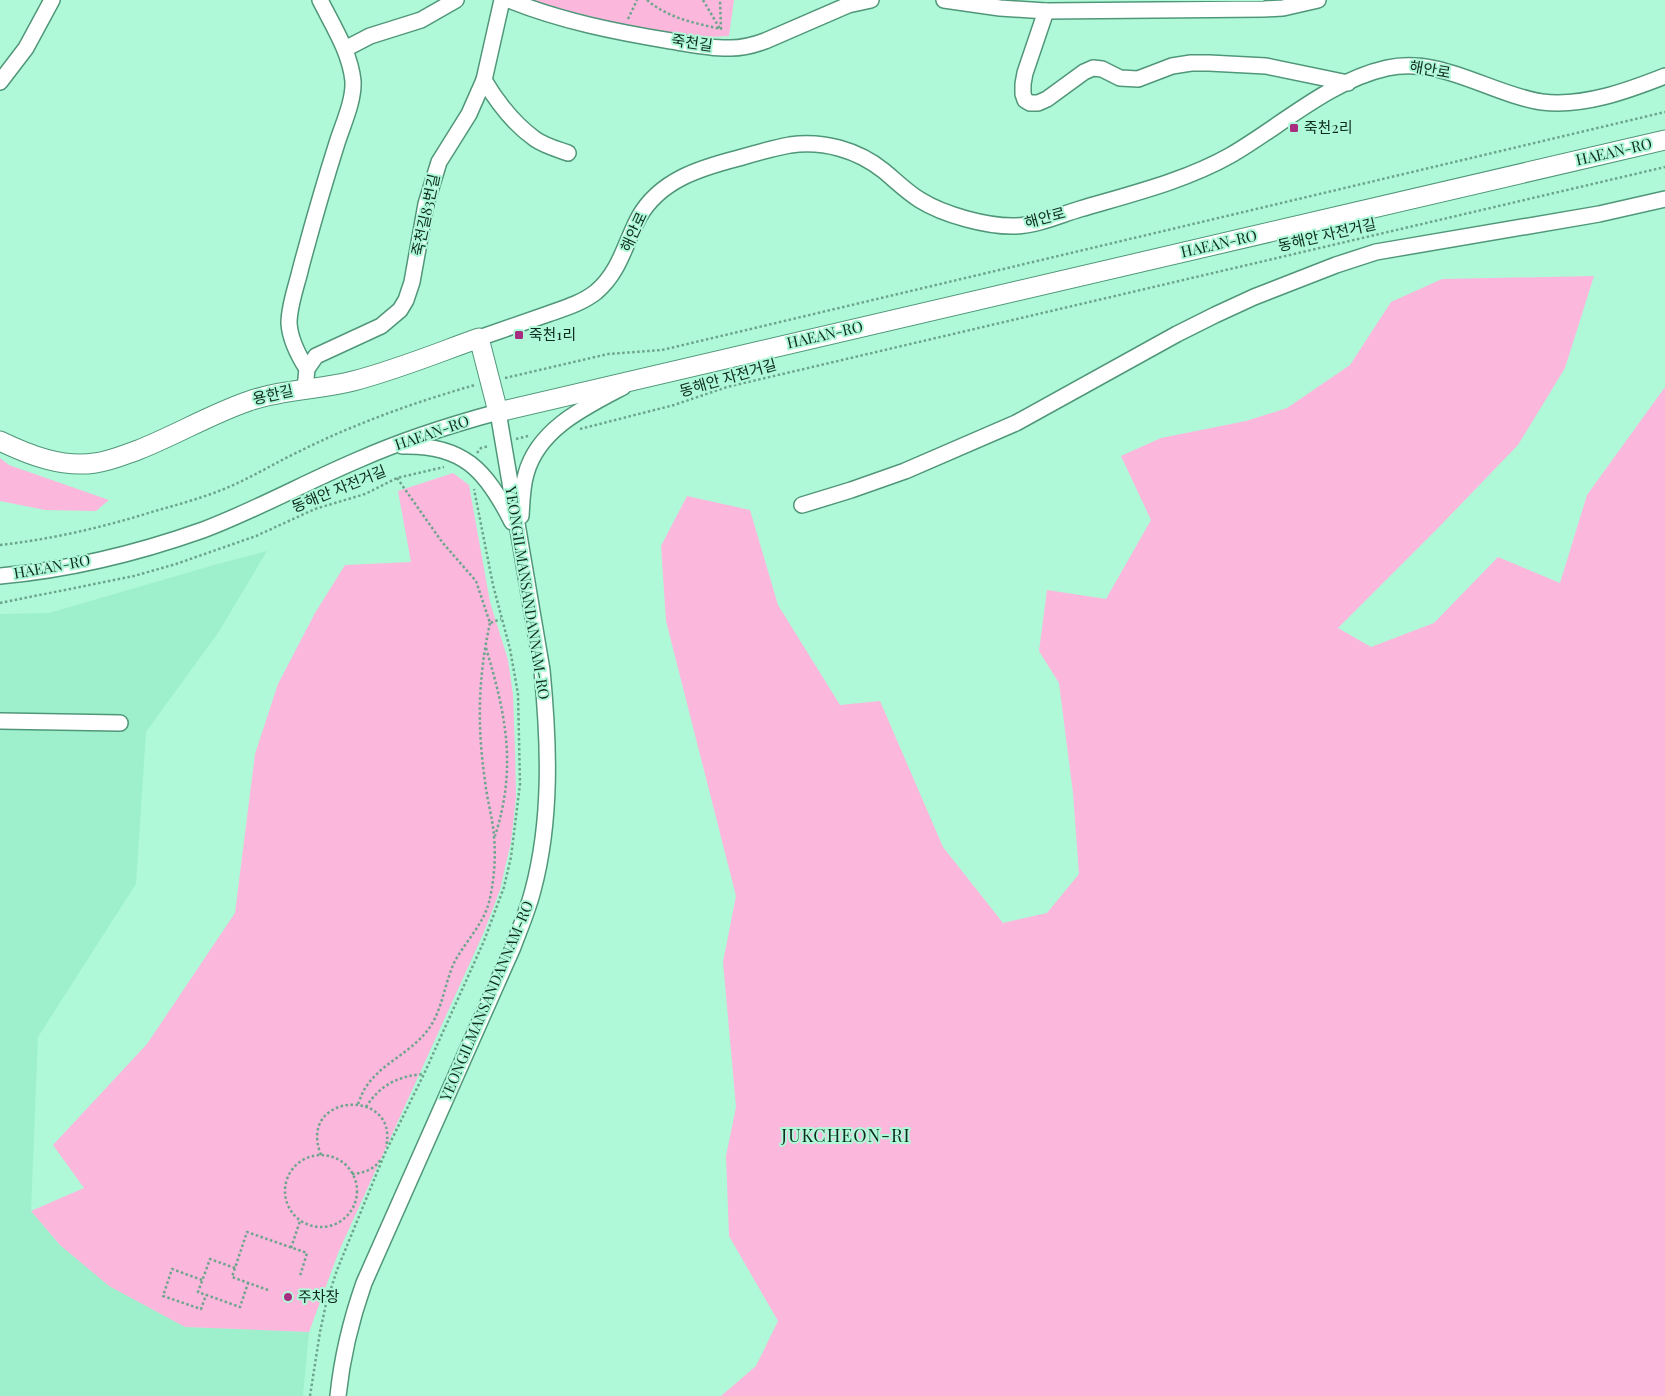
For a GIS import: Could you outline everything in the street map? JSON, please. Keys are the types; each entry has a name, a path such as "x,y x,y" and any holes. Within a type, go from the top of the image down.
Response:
{"main road":[{"name":"HAEAN-RO","path":"498,412 1665,140"},
{"name":"용한길","path":"0,441 16,449 66,464 95,464 144,448 251,400 272,394 333,385 370,377 479,338"},
{"path":"479,338 498,412"}],"street":[{"path":"0,82 26,48 52,0"},
{"path":"305,388 307,369 297,353 289,322 293,298 316,208 349,106 352,91 350,65 345,48 320,0"},
{"path":"345,48 370,36 421,20 456,0"},
{"name":"죽천길83번길","path":"307,369 316,356 381,326 400,310 406,300 412,282 426,204 439,162 469,114 484,80 502,0"},
{"name":"죽천길","path":"509,0 533,10 565,19 623,32 691,44 729,48 751,46 848,5 870,0"},
{"path":"944,0 1000,8 1046,11 1264,10 1318,0"},
{"path":"1046,11 1023,84 1025,100 1030,103 1038,104 1047,99 1092,68 1102,69 1120,78 1138,79 1172,66 1190,63 1266,66 1348,83"},
{"name":"해안로","path":"479,338 571,306 595,293 604,285 620,262 638,218 646,206 666,187 678,179 708,166 789,146 805,144 827,146 848,152 873,163 907,191 934,208 966,218 1016,226 1039,221 1135,192 1200,170 1234,153 1304,107 1348,83 1380,70 1416,66 1452,73 1528,99 1559,102 1582,100 1618,92 1665,76"},
{"path":"484,80 496,100 536,140 568,153"},
{"path":"802,505 904,472 1016,423 1207,319 1254,297 1336,265 1376,252 1590,216 1665,199"},
{"path":"519,535 526,475 532,457 542,442 555,428 576,413 638,378"},
{"name":"YEONGILMANSANDANNAM-RO","path":"338,1396 346,1342 364,1282 513,947 524,918 539,866 548,770 546,708 542,670 498,412"},
{"name":"HAEAN-RO","path":"0,576 53,569 91,561 202,530 390,447 498,412"},
{"path":"390,447 418,446 440,449 456,454 480,471 490,484 519,535"},
{"path":"0,721 120,723"}],"path":[{"path":"623,32 630,12 637,0"},
{"path":"647,0 665,13 692,23 720,29"},
{"path":"702,0 729,48"},
{"path":"720,0 720,29"},
{"name":"동해안 자전거길","path":"578,430 674,405 727,387 1665,167"},
{"path":"469,463 481,448 532,435 542,442"},
{"name":"동해안 자전거길","path":"0,603 134,576 176,564 256,536 315,509 365,494 396,478 447,466"},
{"path":"358,1104 362,1092 368,1083 417,1042 428,1030 436,1016 455,962 483,917 489,903 494,865 494,837 484,780 479,717 479,689 490,623 476,581 442,542 396,478"},
{"path":"310,1396 315,1355 326,1304 337,1270 385,1153 424,1074 494,918 511,857 520,784 518,694 514,668 493,585 472,483"},
{"path":"490,623 501,619"},
{"path":"485,646 503,710 507,742 505,798 494,837"},
{"path":"366,1106 381,1088 392,1081 424,1074"},
{"path":"321,1155 317,1134 321,1123 328,1113 338,1106 350,1104 366,1106 381,1118 386,1129 388,1141 385,1153 379,1163 362,1173 352,1174"},
{"path":"329,1155 340,1160 349,1168 352,1174 357,1189 356,1201 351,1212 343,1220 333,1226 321,1228 310,1226 300,1221 291,1212 286,1201 284,1189 287,1176 294,1166 304,1158 329,1155"},
{"path":"291,1248 300,1221"},
{"path":"268,1290 232,1278 247,1232 307,1253 300,1276"},
{"path":"235,1268 210,1259 198,1292 240,1307 248,1283"},
{"path":"202,1280 172,1269 163,1296 201,1309 206,1295"}],"shaded area":[{"path":"520,0 734,0 729,36 711,37 670,33 568,15"},
{"path":"1594,276 1565,368 1518,445 1338,628 1371,647 1434,623 1498,557 1560,583 1587,495 1665,387 1665,1396 721,1396 756,1366 778,1321 729,1236 726,1156 736,1107 723,962 736,896 666,621 661,546 687,496 750,510 778,605 840,705 880,701 943,847 1003,923 1047,913 1079,874 1073,793 1059,683 1039,651 1047,590 1106,599 1151,520 1121,456 1161,438 1246,421 1287,408 1350,365 1391,302 1442,279"},
{"path":"0,458 9,465 109,500 96,511 45,510 0,501"},
{"path":"453,473 469,485 490,602 508,660 513,694 516,797 511,842 500,890 484,932 339,1251 309,1332 185,1327 109,1286 60,1245 31,1211 84,1188 53,1145 147,1044 235,913 255,754 278,684 315,613 345,565 411,562 398,491"},
{"path":"267,551 218,633 146,732 136,884 38,1037 31,1211 60,1245 185,1327 309,1332 303,1396 0,1396 0,614 49,613"}],"place":[{"name":"죽천2리","path":"1294,128"},
{"name":"죽천1리","path":"519,335"},
{"name":"주차장","path":"288,1297"}],"district":[{"name":"JUKCHEON-RI","path":"846,1136"}]}
